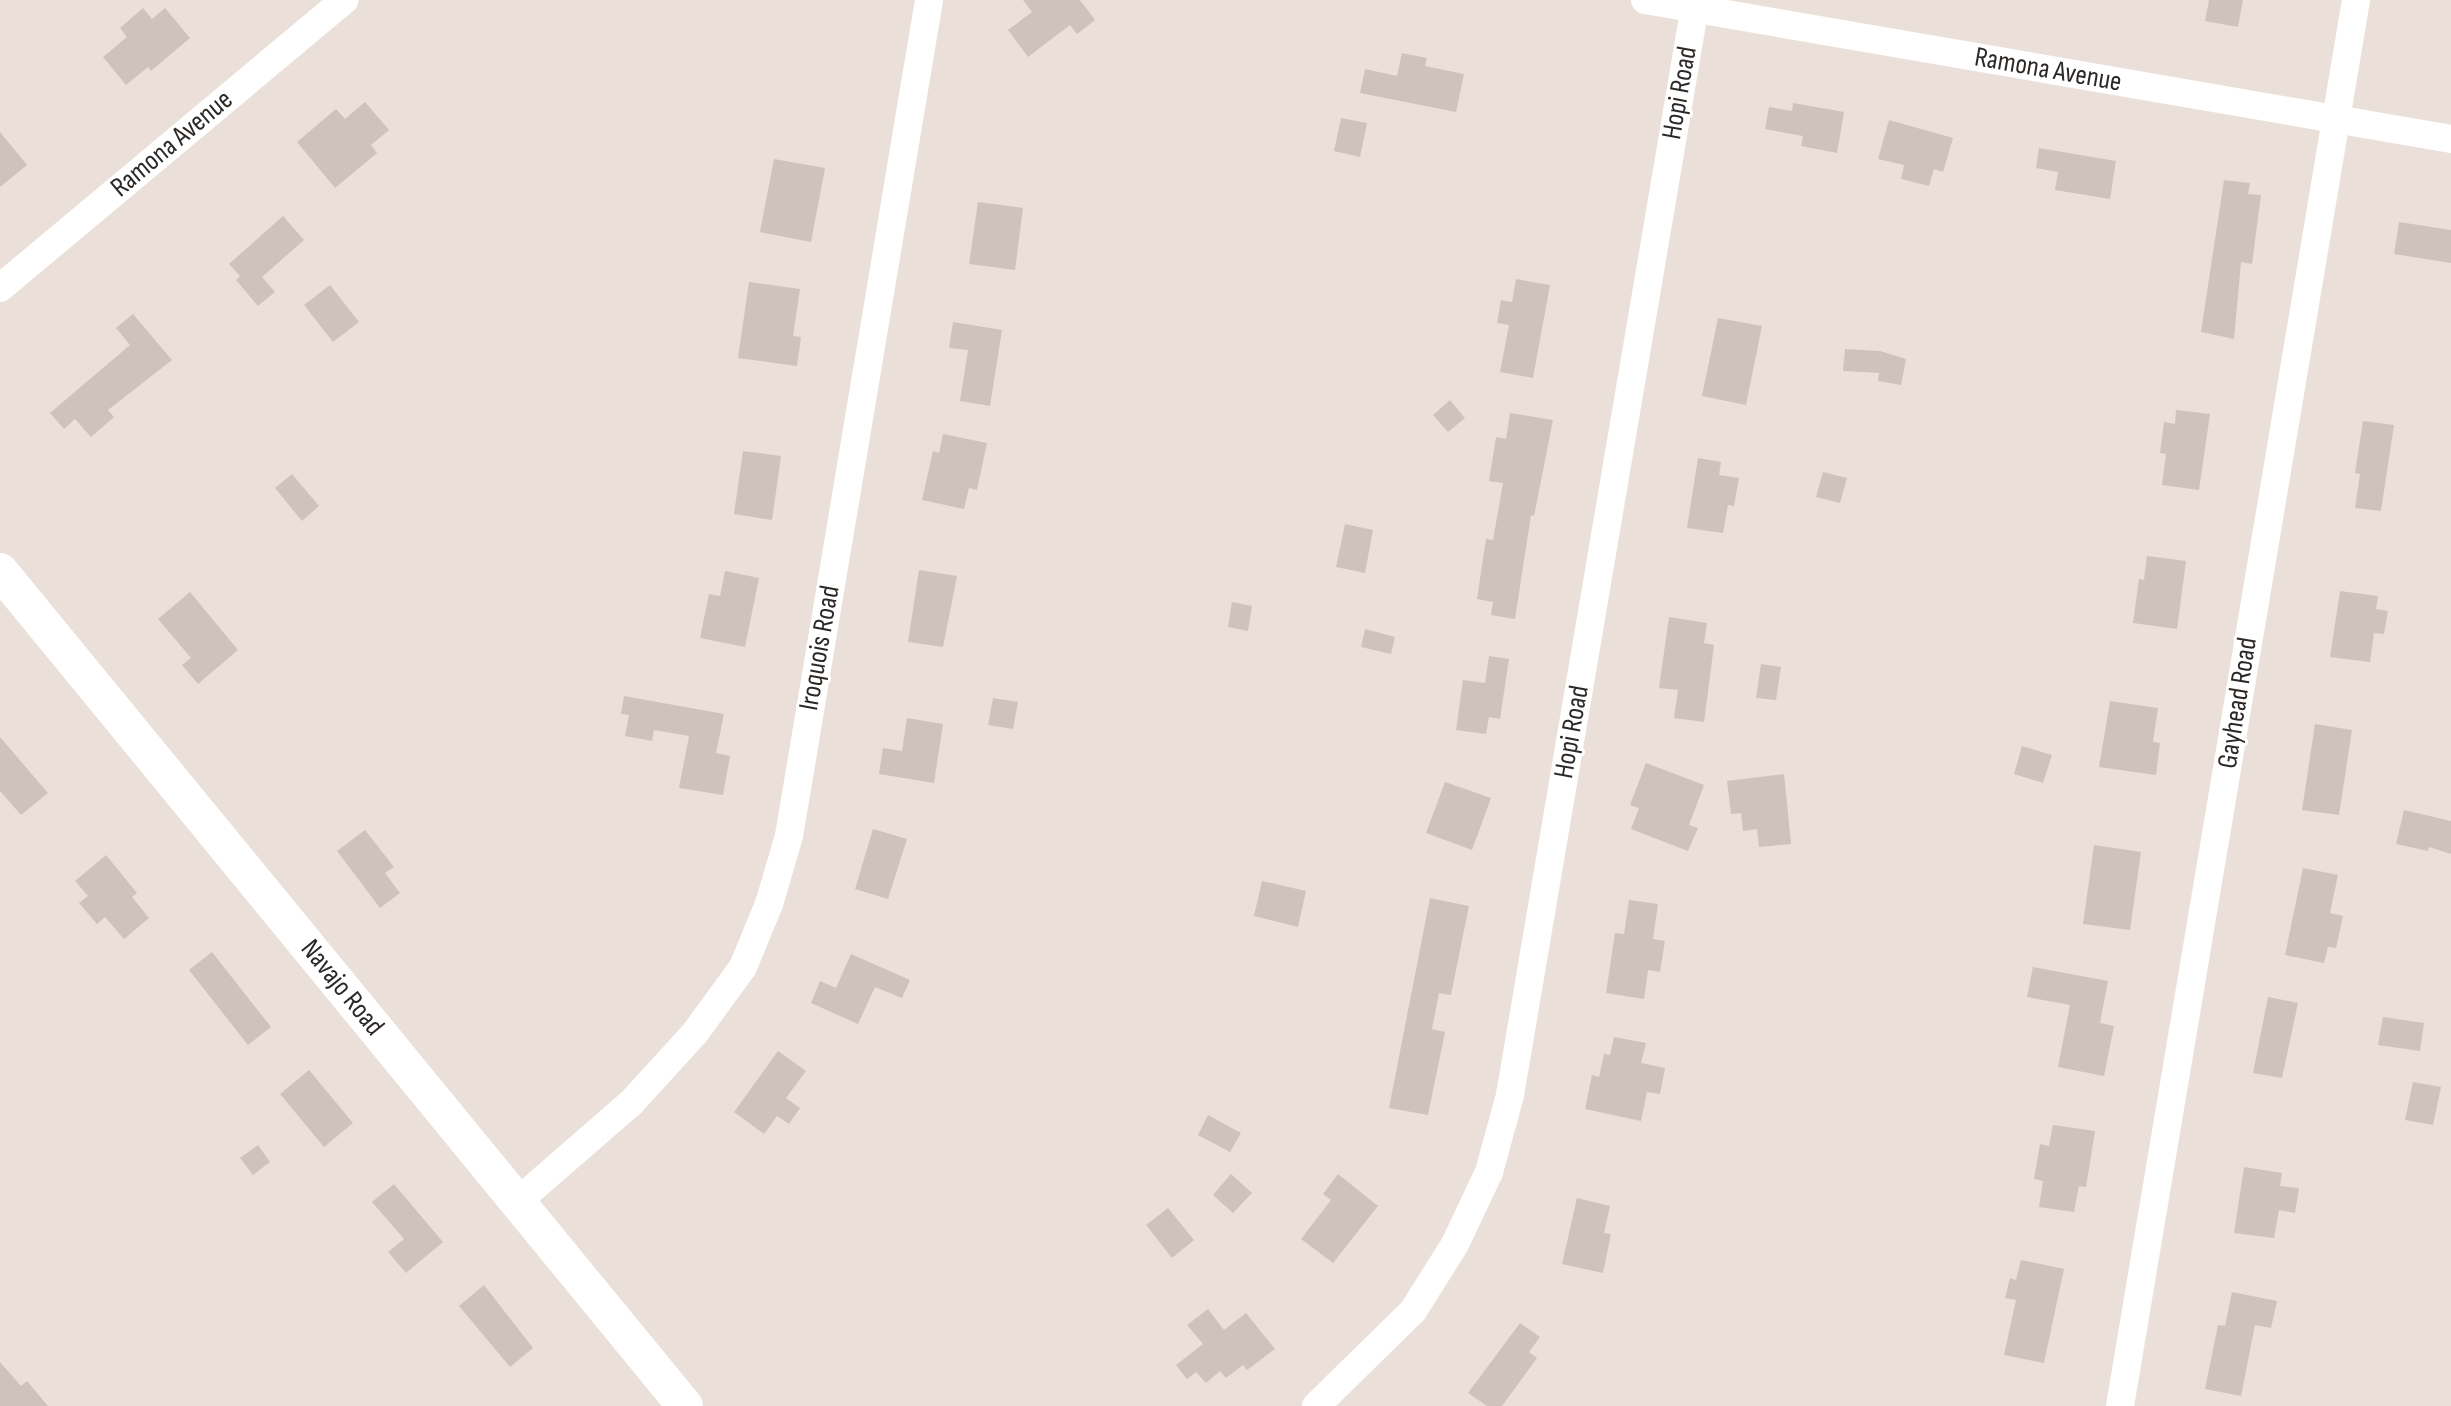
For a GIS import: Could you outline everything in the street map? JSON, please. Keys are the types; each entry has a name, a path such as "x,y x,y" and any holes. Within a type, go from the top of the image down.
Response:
{"main road":[{"name":"Navajo Road","path":"0,571 685,1406"}],"street":[{"name":"Ramona Avenue","path":"0,288 344,0"},
{"name":"Iroquois Road","path":"517,1202 631,1103 695,1033 743,967 769,904 789,836 929,0"},
{"name":"Ramona Avenue","path":"1645,0 1695,4 2451,139"},
{"name":"Gayhead Road","path":"2120,1406 2356,0"},
{"name":"Hopi Road","path":"1316,1406 1413,1311 1455,1244 1494,1156 1510,1095 1695,4"}],"building":[{"path":"1023,0 1080,0 1095,20 1077,34 1070,25 1028,57 1008,30 1032,12"},
{"path":"2209,0 2243,0 2238,27 2205,21"},
{"path":"143,8 152,19 165,8 190,38 151,71 148,67 126,85 103,57 127,37 120,28"},
{"path":"1402,53 1427,58 1425,66 1464,74 1456,112 1360,93 1365,69 1397,76"},
{"path":"365,102 389,130 371,145 377,153 335,188 297,142 336,109 345,119"},
{"path":"1793,103 1844,112 1837,153 1801,146 1803,136 1765,129 1769,107 1792,111"},
{"path":"1341,118 1367,123 1360,157 1334,151"},
{"path":"1889,120 1953,138 1943,172 1934,169 1929,186 1901,179 1904,165 1878,159"},
{"path":"0,132 27,165 0,187"},
{"path":"2039,148 2116,161 2110,199 2055,190 2058,172 2036,168"},
{"path":"774,159 825,168 811,242 760,232"},
{"path":"2224,180 2250,183 2248,194 2261,195 2252,264 2241,262 2234,339 2201,332"},
{"path":"978,202 1023,208 1015,270 969,264"},
{"path":"283,216 304,240 262,277 275,292 258,306 236,280 240,276 229,264"},
{"path":"2399,222 2451,230 2451,263 2394,254"},
{"path":"1516,279 1550,285 1533,378 1500,372 1509,325 1497,323 1501,300 1512,302"},
{"path":"749,282 800,289 793,336 801,337 797,366 738,358"},
{"path":"330,285 359,322 333,342 304,305"},
{"path":"133,314 172,360 108,410 114,417 91,437 75,419 64,429 50,413 130,345 116,328"},
{"path":"1718,318 1762,326 1746,405 1702,396"},
{"path":"953,322 1002,330 990,406 960,401 968,350 949,348"},
{"path":"1845,349 1880,351 1906,359 1901,385 1878,381 1879,373 1843,371"},
{"path":"1450,400 1465,418 1448,432 1433,415"},
{"path":"2176,410 2210,414 2199,490 2162,485 2166,454 2160,453 2164,422 2175,424"},
{"path":"1510,413 1553,420 1534,516 1531,515 1515,619 1491,615 1493,602 1477,599 1486,539 1493,540 1503,483 1489,481 1496,437 1506,439"},
{"path":"2363,421 2394,425 2381,511 2355,508 2360,474 2355,473"},
{"path":"943,434 987,443 977,490 969,488 964,509 922,500 933,451 939,453"},
{"path":"743,451 781,456 772,520 734,514"},
{"path":"1698,458 1721,462 1719,475 1739,478 1734,506 1728,505 1723,533 1687,528"},
{"path":"1823,472 1847,478 1840,503 1816,497"},
{"path":"292,474 319,506 302,521 275,488"},
{"path":"1345,524 1373,530 1365,573 1336,567"},
{"path":"2147,556 2186,561 2177,629 2133,623 2139,579 2144,580"},
{"path":"919,570 957,576 943,647 908,642"},
{"path":"725,571 759,578 745,647 700,638 709,594 720,596"},
{"path":"2340,591 2378,596 2376,609 2388,611 2384,634 2374,633 2370,662 2330,657"},
{"path":"190,592 238,650 198,684 182,665 191,658 158,619"},
{"path":"1232,602 1252,606 1248,631 1228,627"},
{"path":"1669,617 1707,623 1704,643 1714,645 1704,722 1674,718 1678,690 1659,688"},
{"path":"1365,629 1395,637 1391,654 1361,647"},
{"path":"1489,656 1509,659 1500,719 1489,717 1486,734 1456,730 1463,680 1485,683"},
{"path":"1761,664 1781,667 1776,700 1756,698"},
{"path":"624,696 724,714 716,753 730,756 723,795 679,788 689,736 654,730 652,741 625,736 629,715 621,714"},
{"path":"993,698 1018,702 1013,729 988,725"},
{"path":"2110,701 2158,708 2153,742 2160,743 2156,775 2099,767"},
{"path":"907,718 943,724 934,783 879,774 883,748 902,751"},
{"path":"2315,724 2352,730 2339,815 2302,810"},
{"path":"0,737 48,793 21,815 0,791"},
{"path":"2022,746 2052,755 2043,783 2014,774"},
{"path":"1646,763 1704,785 1689,825 1698,828 1688,851 1631,829 1639,808 1630,805"},
{"path":"1784,774 1791,844 1759,847 1757,829 1743,831 1741,813 1731,814 1727,781"},
{"path":"1445,782 1491,798 1472,850 1426,833"},
{"path":"2404,810 2451,821 2451,854 2429,847 2428,851 2396,844"},
{"path":"873,829 907,839 888,899 855,889"},
{"path":"365,830 394,867 385,873 400,893 380,908 337,851"},
{"path":"2094,845 2141,852 2130,930 2083,924"},
{"path":"106,855 137,893 132,897 149,918 124,939 105,917 97,924 79,903 88,896 75,881"},
{"path":"2303,868 2338,875 2330,913 2343,916 2336,948 2328,947 2324,963 2285,955"},
{"path":"1262,881 1306,891 1298,927 1254,916"},
{"path":"1430,898 1469,906 1451,995 1439,993 1432,1029 1445,1032 1428,1115 1389,1108"},
{"path":"1629,900 1658,904 1653,939 1665,941 1660,972 1648,970 1644,999 1606,993 1615,933 1624,934"},
{"path":"212,952 271,1027 248,1045 189,970"},
{"path":"851,954 910,980 902,998 875,987 858,1024 811,1003 820,981 836,988"},
{"path":"2033,967 2108,981 2100,1023 2114,1026 2104,1076 2058,1067 2070,1005 2027,997"},
{"path":"2268,997 2298,1003 2282,1078 2253,1073"},
{"path":"2383,1017 2424,1023 2420,1051 2378,1045"},
{"path":"1614,1037 1646,1043 1641,1063 1665,1068 1660,1094 1647,1092 1641,1121 1585,1109 1592,1075 1599,1077 1604,1054 1610,1055"},
{"path":"778,1051 806,1071 786,1098 800,1108 789,1124 777,1116 764,1134 734,1112"},
{"path":"309,1070 353,1123 324,1147 280,1094"},
{"path":"2413,1082 2441,1087 2433,1125 2405,1120"},
{"path":"1208,1115 1241,1133 1230,1152 1198,1135"},
{"path":"2053,1125 2095,1131 2086,1187 2079,1186 2074,1212 2039,1207 2043,1181 2034,1179 2040,1144 2049,1146"},
{"path":"258,1145 270,1162 253,1175 240,1158"},
{"path":"2244,1167 2282,1173 2280,1186 2299,1188 2295,1213 2279,1210 2274,1238 2234,1233"},
{"path":"1231,1174 1252,1193 1233,1213 1213,1195"},
{"path":"1338,1174 1378,1206 1333,1263 1301,1239 1331,1200 1323,1194"},
{"path":"394,1184 443,1242 406,1273 388,1252 404,1239 372,1202"},
{"path":"1577,1198 1610,1206 1604,1233 1611,1234 1603,1273 1562,1264"},
{"path":"1168,1208 1194,1240 1172,1258 1146,1225"},
{"path":"2021,1260 2064,1269 2044,1363 2004,1355 2016,1300 2005,1298 2010,1278 2016,1280"},
{"path":"484,1285 533,1348 510,1367 459,1306"},
{"path":"2232,1292 2277,1301 2271,1328 2255,1325 2241,1396 2205,1389 2218,1325 2225,1326"},
{"path":"1208,1309 1224,1330 1246,1313 1275,1349 1247,1370 1243,1365 1226,1378 1220,1371 1206,1383 1196,1372 1187,1379 1176,1365 1203,1344 1187,1325"},
{"path":"1520,1323 1540,1337 1529,1352 1537,1358 1502,1406 1487,1406 1468,1393"},
{"path":"0,1362 21,1386 27,1381 48,1406 0,1406"}]}
